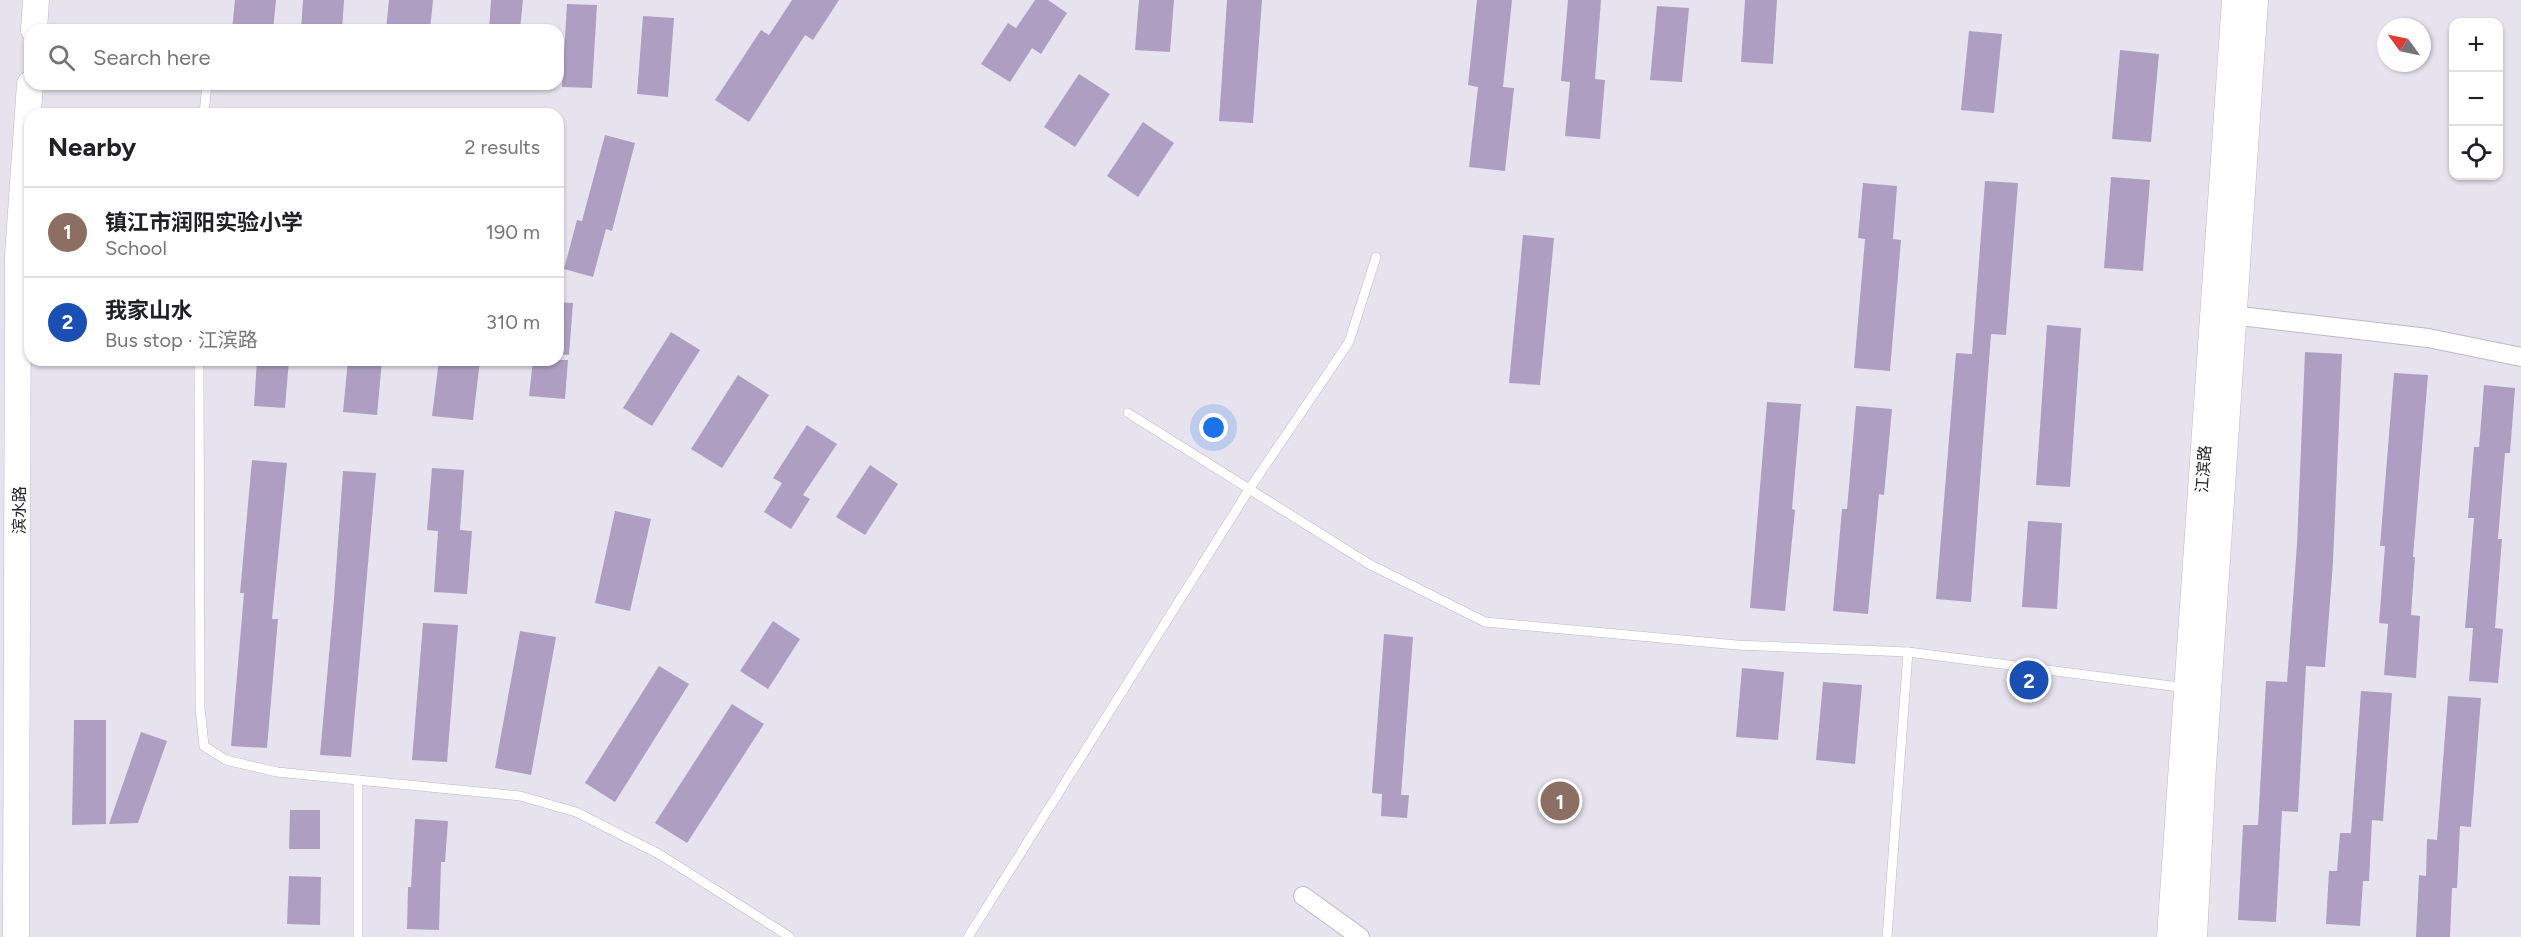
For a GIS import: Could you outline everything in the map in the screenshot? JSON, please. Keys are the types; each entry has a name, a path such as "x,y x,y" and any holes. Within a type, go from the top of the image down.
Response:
{"main road":[{"path":"34,24 36,0"},
{"name":"江滨路","path":"2194,937 2235,0"},
{"name":"江滨路","path":"2170,937 2187,688 2255,0"},
{"name":"滨水路","path":"28,108 30,90"},
{"name":"滨水路","path":"16,937 18,255 24,170"}],"street":[{"path":"2223,314 2428,338 2521,357"},
{"path":"1303,896 1360,937"}],"lane":[{"path":"205,108 206,90"},
{"path":"968,937 1250,488 1349,342 1376,257"},
{"path":"199,366 200,708 204,746 226,760 277,772 520,796 576,812 659,854 790,937"},
{"path":"1128,412 1369,564 1485,622 1737,645 1908,652 2187,688"},
{"path":"1887,937 1908,652"},
{"path":"358,780 358,937"}],"building":[{"path":"235,0 276,0 274,24 233,24"},
{"path":"303,0 344,0 342,24 301,24"},
{"path":"389,0 433,0 431,24 387,24"},
{"path":"491,0 523,0 521,24 489,24"},
{"path":"792,0 839,0 813,40 805,35 749,122 715,100 761,30 769,35"},
{"path":"1035,0 1048,0 1067,13 1041,54 1032,48 1010,82 981,64 1008,23 1016,28"},
{"path":"1139,0 1174,0 1170,52 1135,50"},
{"path":"1227,0 1262,0 1253,123 1219,121"},
{"path":"1477,0 1512,0 1503,87 1514,88 1505,171 1469,167 1478,87 1468,85"},
{"path":"1568,0 1601,0 1595,79 1605,80 1600,139 1565,136 1570,82 1561,81"},
{"path":"1745,0 1777,0 1773,64 1741,62"},
{"path":"567,4 597,5 592,88 564,87"},
{"path":"1657,6 1689,8 1682,82 1650,80"},
{"path":"643,16 674,18 668,97 637,94"},
{"path":"1969,31 2002,34 1994,113 1961,110"},
{"path":"2120,50 2159,54 2151,142 2112,139"},
{"path":"1079,74 1110,94 1075,147 1044,127"},
{"path":"1143,122 1174,143 1138,197 1107,176"},
{"path":"605,135 635,143 612,231 606,229 593,277 564,269 577,220 582,221"},
{"path":"2111,177 2150,180 2143,271 2104,268"},
{"path":"1985,181 2018,183 2006,335 1991,334 1971,602 1936,599 1956,353 1972,354"},
{"path":"1863,183 1897,186 1893,239 1901,240 1890,371 1854,368 1865,239 1858,238"},
{"path":"1523,235 1554,238 1540,385 1509,383"},
{"path":"564,302 573,303 569,355 564,355"},
{"path":"2047,325 2081,328 2070,487 2036,485"},
{"path":"671,332 700,350 652,426 623,408"},
{"path":"2305,352 2342,354 2333,562 2325,667 2306,666 2298,812 2282,811 2276,922 2238,920 2243,825 2258,825 2266,681 2287,682 2297,544"},
{"path":"564,360 568,360 565,399 529,396 532,366 564,366"},
{"path":"257,366 288,366 285,408 254,406"},
{"path":"347,366 381,366 377,415 343,412"},
{"path":"438,366 479,366 473,420 432,416"},
{"path":"2394,373 2428,375 2413,557 2415,557 2411,615 2420,616 2416,678 2384,675 2388,624 2379,623 2385,546 2380,546"},
{"path":"738,375 769,395 722,468 691,449"},
{"path":"2484,385 2515,388 2510,453 2505,453 2498,539 2502,539 2495,628 2503,629 2498,683 2469,681 2473,628 2465,628 2474,518 2468,518 2474,447 2479,447"},
{"path":"1767,402 1801,404 1792,509 1795,510 1785,611 1750,608"},
{"path":"1856,406 1892,409 1884,495 1879,494 1868,614 1833,611 1842,509 1847,509"},
{"path":"807,425 837,444 803,495 810,499 791,529 764,512 782,483 773,478"},
{"path":"252,460 287,463 272,619 278,619 267,748 231,746 244,593 240,593"},
{"path":"870,465 898,484 865,535 836,517"},
{"path":"432,468 464,470 460,530 472,531 467,594 434,592 438,531 427,530"},
{"path":"343,471 376,473 351,757 320,755"},
{"path":"615,511 651,519 630,611 595,603"},
{"path":"2028,521 2062,523 2057,609 2022,607"},
{"path":"773,621 800,639 768,689 740,671"},
{"path":"423,623 458,625 447,762 412,760"},
{"path":"520,631 556,637 531,775 495,768"},
{"path":"1384,634 1413,637 1401,795 1409,795 1407,818 1381,816 1382,794 1372,793"},
{"path":"659,666 689,684 615,802 585,783"},
{"path":"1742,668 1784,672 1778,740 1736,737"},
{"path":"1823,682 1862,685 1855,764 1816,760"},
{"path":"2361,691 2392,693 2383,821 2372,820 2369,881 2363,881 2360,926 2326,924 2329,871 2337,871 2340,833 2351,833"},
{"path":"2448,696 2481,698 2471,827 2460,826 2457,888 2452,888 2450,937 2416,937 2419,875 2426,876 2427,839 2437,840"},
{"path":"732,704 764,724 687,843 655,823"},
{"path":"74,720 106,720 106,824 72,825"},
{"path":"141,732 167,741 138,823 109,824"},
{"path":"290,810 320,810 320,849 289,849"},
{"path":"415,819 448,821 445,862 441,862 439,930 407,929 408,887 411,887"},
{"path":"289,876 321,877 320,925 287,924"}],"place":[{"name":"我家山水","path":"2029,680"},
{"name":"镇江市润阳实验小学","path":"1560,801"}]}
